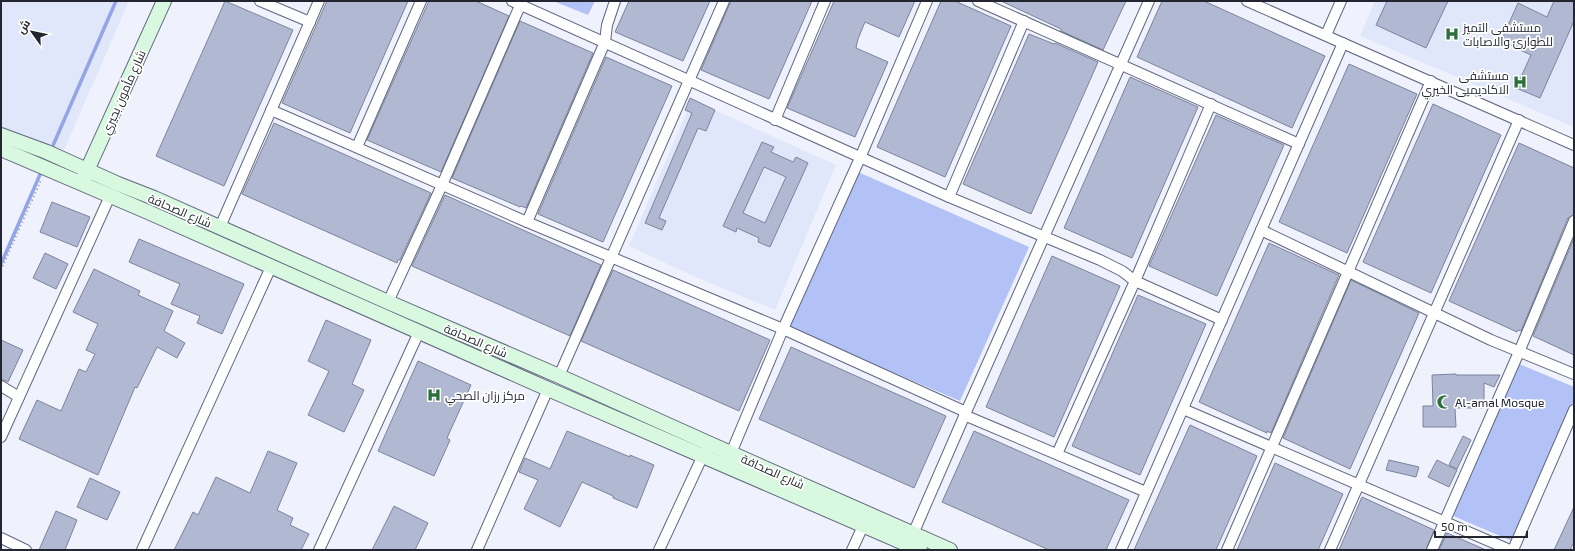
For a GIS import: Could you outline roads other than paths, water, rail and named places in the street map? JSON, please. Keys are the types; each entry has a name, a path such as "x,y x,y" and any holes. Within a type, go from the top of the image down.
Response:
{"main road":[{"name":"شارع مأمون بحيري","path":"81,183 164,1"},
{"name":"شارع الصحافة","path":"1,135 47,152 220,227 950,550"},
{"name":"شارع الصحافة","path":"1,149 548,389 920,550"}],"street":[{"path":"260,1 310,22"},
{"path":"220,227 319,1"},
{"path":"357,147 421,1"},
{"path":"527,222 605,42 607,25 615,1"},
{"path":"559,376 724,1"},
{"path":"775,120 825,1"},
{"path":"726,466 783,330 860,158 927,1"},
{"path":"978,1 1299,144"},
{"path":"913,534 965,413 1149,1"},
{"path":"1248,1 1574,145"},
{"path":"1326,35 1341,1"},
{"path":"388,302 442,185 518,2 860,158 1100,260 1122,271 1136,281 1222,320"},
{"path":"949,197 1024,21"},
{"path":"1121,550 1344,43"},
{"path":"1227,550 1431,81"},
{"path":"1057,454 1136,281 1211,104"},
{"path":"271,110 527,222 783,330 965,413 1146,492"},
{"path":"1330,550 1519,120"},
{"path":"1,437 110,196"},
{"path":"1432,550 1519,352 1574,221"},
{"path":"1261,230 1434,313 1519,352 1574,374"},
{"path":"142,550 271,267"},
{"path":"319,550 419,332"},
{"path":"1,386 19,396"},
{"path":"477,550 548,389"},
{"path":"1183,408 1511,550 1574,410"},
{"path":"659,550 708,444"},
{"path":"852,550 863,526"},
{"path":"1,538 26,550"}],"waterway":[{"path":"51,150 116,1"},
{"path":"1,264 42,170"}],"place":[{"name":"مستشفى التميز للطوارئ والاصابات","path":"1452,34"},
{"name":"مستشفى الاكاديميى الخيري","path":"1520,82"},
{"name":"مركز رزان الصحي","path":"434,395"},
{"name":"Al-amal Mosque","path":"1444,402"}]}
